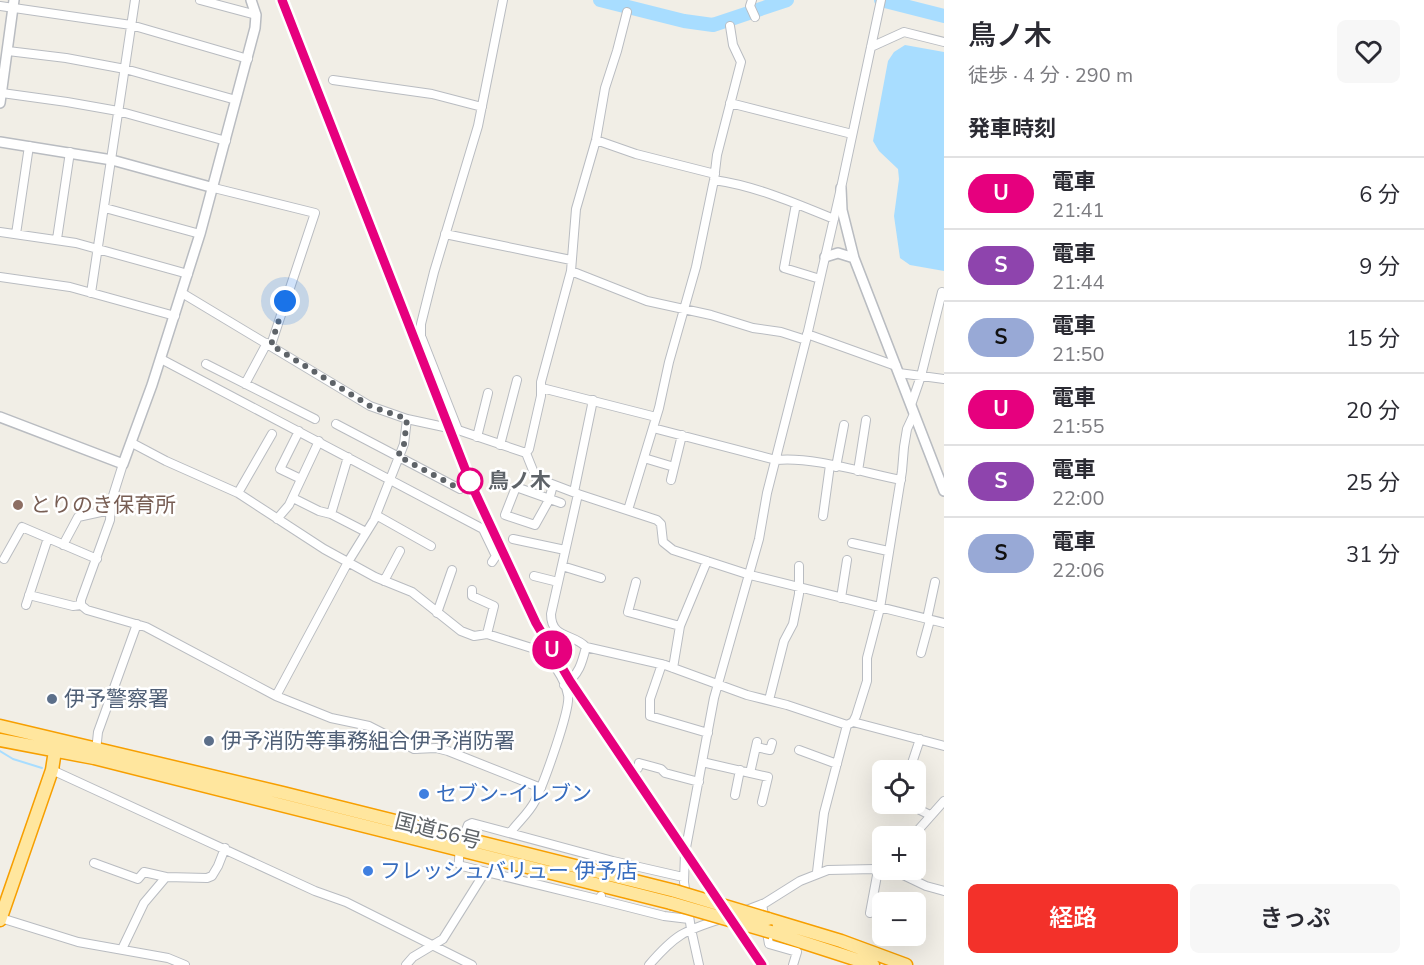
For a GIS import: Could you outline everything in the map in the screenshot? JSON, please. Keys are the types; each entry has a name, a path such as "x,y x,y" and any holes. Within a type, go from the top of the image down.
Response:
{"highway":[{"name":"国道56号","path":"0,726 57,739 95,753 460,850 768,919 841,941 906,965"},
{"path":"0,919 2,904 52,770 57,739"},
{"name":"国道56号","path":"0,740 55,752 95,753 464,837 673,897 873,965"}],"street":[{"path":"91,292 135,0"},
{"path":"200,0 256,15"},
{"path":"81,605 110,520 111,502 123,464 161,359 214,188 255,28 256,15 251,0"},
{"path":"458,430 421,336 421,324 445,234 466,172 482,107 503,0"},
{"path":"699,965 683,877 685,853 702,762 718,685 750,575 807,337 881,2"},
{"path":"14,3 1,98 68,102 118,111 226,141"},
{"path":"0,6 14,3 131,25 248,58"},
{"path":"526,453 529,449 542,388 541,382 571,271 576,209 596,140 605,88 618,51 627,12"},
{"path":"628,510 653,428 696,267 715,177 717,155 741,62 733,45 730,26"},
{"path":"871,47 904,32 944,42"},
{"path":"8,51 66,58 125,69 236,100"},
{"path":"333,80 432,94 482,107"},
{"path":"730,103 852,134"},
{"path":"596,140 760,190 834,219"},
{"path":"0,142 112,160 315,213 269,344 245,384"},
{"path":"16,234 29,146"},
{"path":"57,239 70,152"},
{"path":"841,188 842,210 854,258 912,410 939,465 944,491"},
{"path":"796,204 784,268 820,279"},
{"path":"105,208 200,234"},
{"path":"0,232 57,239 188,274"},
{"path":"445,234 572,260"},
{"path":"825,257 838,253 854,258"},
{"path":"571,271 639,298 807,337 898,370 944,379"},
{"path":"0,278 91,292 175,316"},
{"path":"818,872 820,834 837,764 867,681 868,648 880,608 901,480 904,447 942,292"},
{"path":"182,293 370,406 407,419 458,430 526,453"},
{"path":"161,359 483,529 496,556 492,562"},
{"path":"206,364 315,419"},
{"path":"500,445 517,380"},
{"path":"542,388 593,399 656,417"},
{"path":"477,437 488,393"},
{"path":"593,399 551,622 559,632 586,646 662,664 747,695 850,724 944,746"},
{"path":"0,417 123,464"},
{"path":"276,696 376,515 404,444 407,419"},
{"path":"336,424 460,489"},
{"path":"823,516 844,425"},
{"path":"858,471 867,425"},
{"path":"653,428 776,460 799,460 901,480"},
{"path":"299,431 280,469 301,479"},
{"path":"238,493 272,434"},
{"path":"670,480 682,435"},
{"path":"277,519 293,498 319,441"},
{"path":"132,443 238,493 348,562 384,582 412,592 461,632 474,636 487,634 544,653 564,685 569,703 541,788 528,812 510,833"},
{"path":"526,453 536,478 657,520 666,546 750,575 944,623"},
{"path":"331,514 348,457"},
{"path":"644,458 674,467"},
{"path":"553,485 549,500 535,525 505,515 516,488 549,500 561,503"},
{"path":"293,498 366,532"},
{"path":"63,544 78,517 110,510"},
{"path":"376,515 431,546"},
{"path":"4,554 22,527 97,559"},
{"path":"26,605 48,538"},
{"path":"513,539 565,550"},
{"path":"852,543 888,551"},
{"path":"384,582 400,551"},
{"path":"841,598 847,560"},
{"path":"673,668 680,626 707,561"},
{"path":"562,566 601,578"},
{"path":"769,700 784,641 793,624 800,588 798,566"},
{"path":"438,613 452,570"},
{"path":"534,576 558,582"},
{"path":"636,582 628,612 680,626"},
{"path":"921,653 934,582"},
{"path":"472,590 472,596 494,606 487,634"},
{"path":"29,595 73,606 81,605 87,609 137,624 276,696 331,718 369,726 414,748 436,748 448,751 541,788"},
{"path":"95,753 98,732 137,624"},
{"path":"564,685 580,669 586,646"},
{"path":"662,664 650,699 650,716 708,733"},
{"path":"913,760 920,739"},
{"path":"750,772 756,744 770,750 772,743"},
{"path":"799,750 837,764"},
{"path":"702,762 768,777 762,802"},
{"path":"638,768 639,763 699,782"},
{"path":"52,770 315,891 346,902 472,965"},
{"path":"735,795 740,770"},
{"path":"921,826 944,801"},
{"path":"926,812 930,814"},
{"path":"683,877 612,862 469,823 460,850 459,864 462,866 601,898 657,914 689,919"},
{"path":"94,863 138,879 144,872 166,877 207,878 212,876 225,848"},
{"path":"649,965 668,943 691,929 762,904 818,872 872,870"},
{"path":"406,965 413,957 443,939 485,872"},
{"path":"122,949 144,903 166,877"},
{"path":"870,913 878,880"},
{"path":"913,880 944,891"},
{"path":"762,904 769,944 797,952 793,965"},
{"path":"0,919 78,942 168,958 185,965"}],"water":[{"path":"905,45 944,52 944,271 910,265 900,258 894,216 899,179 898,169 879,151 873,141 888,61 894,52"}],"waterway":[{"path":"600,0 684,21 713,25 787,0"},
{"path":"881,0 944,16"},
{"path":"0,751 13,759 42,768"}],"railway":[{"path":"282,0 471,484 536,623 570,681 762,965"}],"train":[{"name":"U","path":"282,0 443,407 471,484 536,623 570,681 648,800 762,965"}],"place":[{"name":"鳥ノ木","path":"470,481"},
{"name":"とりのき保育所","path":"18,505"},
{"name":"伊予警察署","path":"52,699"},
{"name":"伊予消防等事務組合伊予消防署","path":"209,741"},
{"name":"セブン-イレブン","path":"424,794"},
{"name":"フレッシュバリュー 伊予店","path":"368,871"}],"route":[{"path":"285,301 271,345 357,399 382,411 407,419 404,444 398,456 460,489 470,481"}]}
